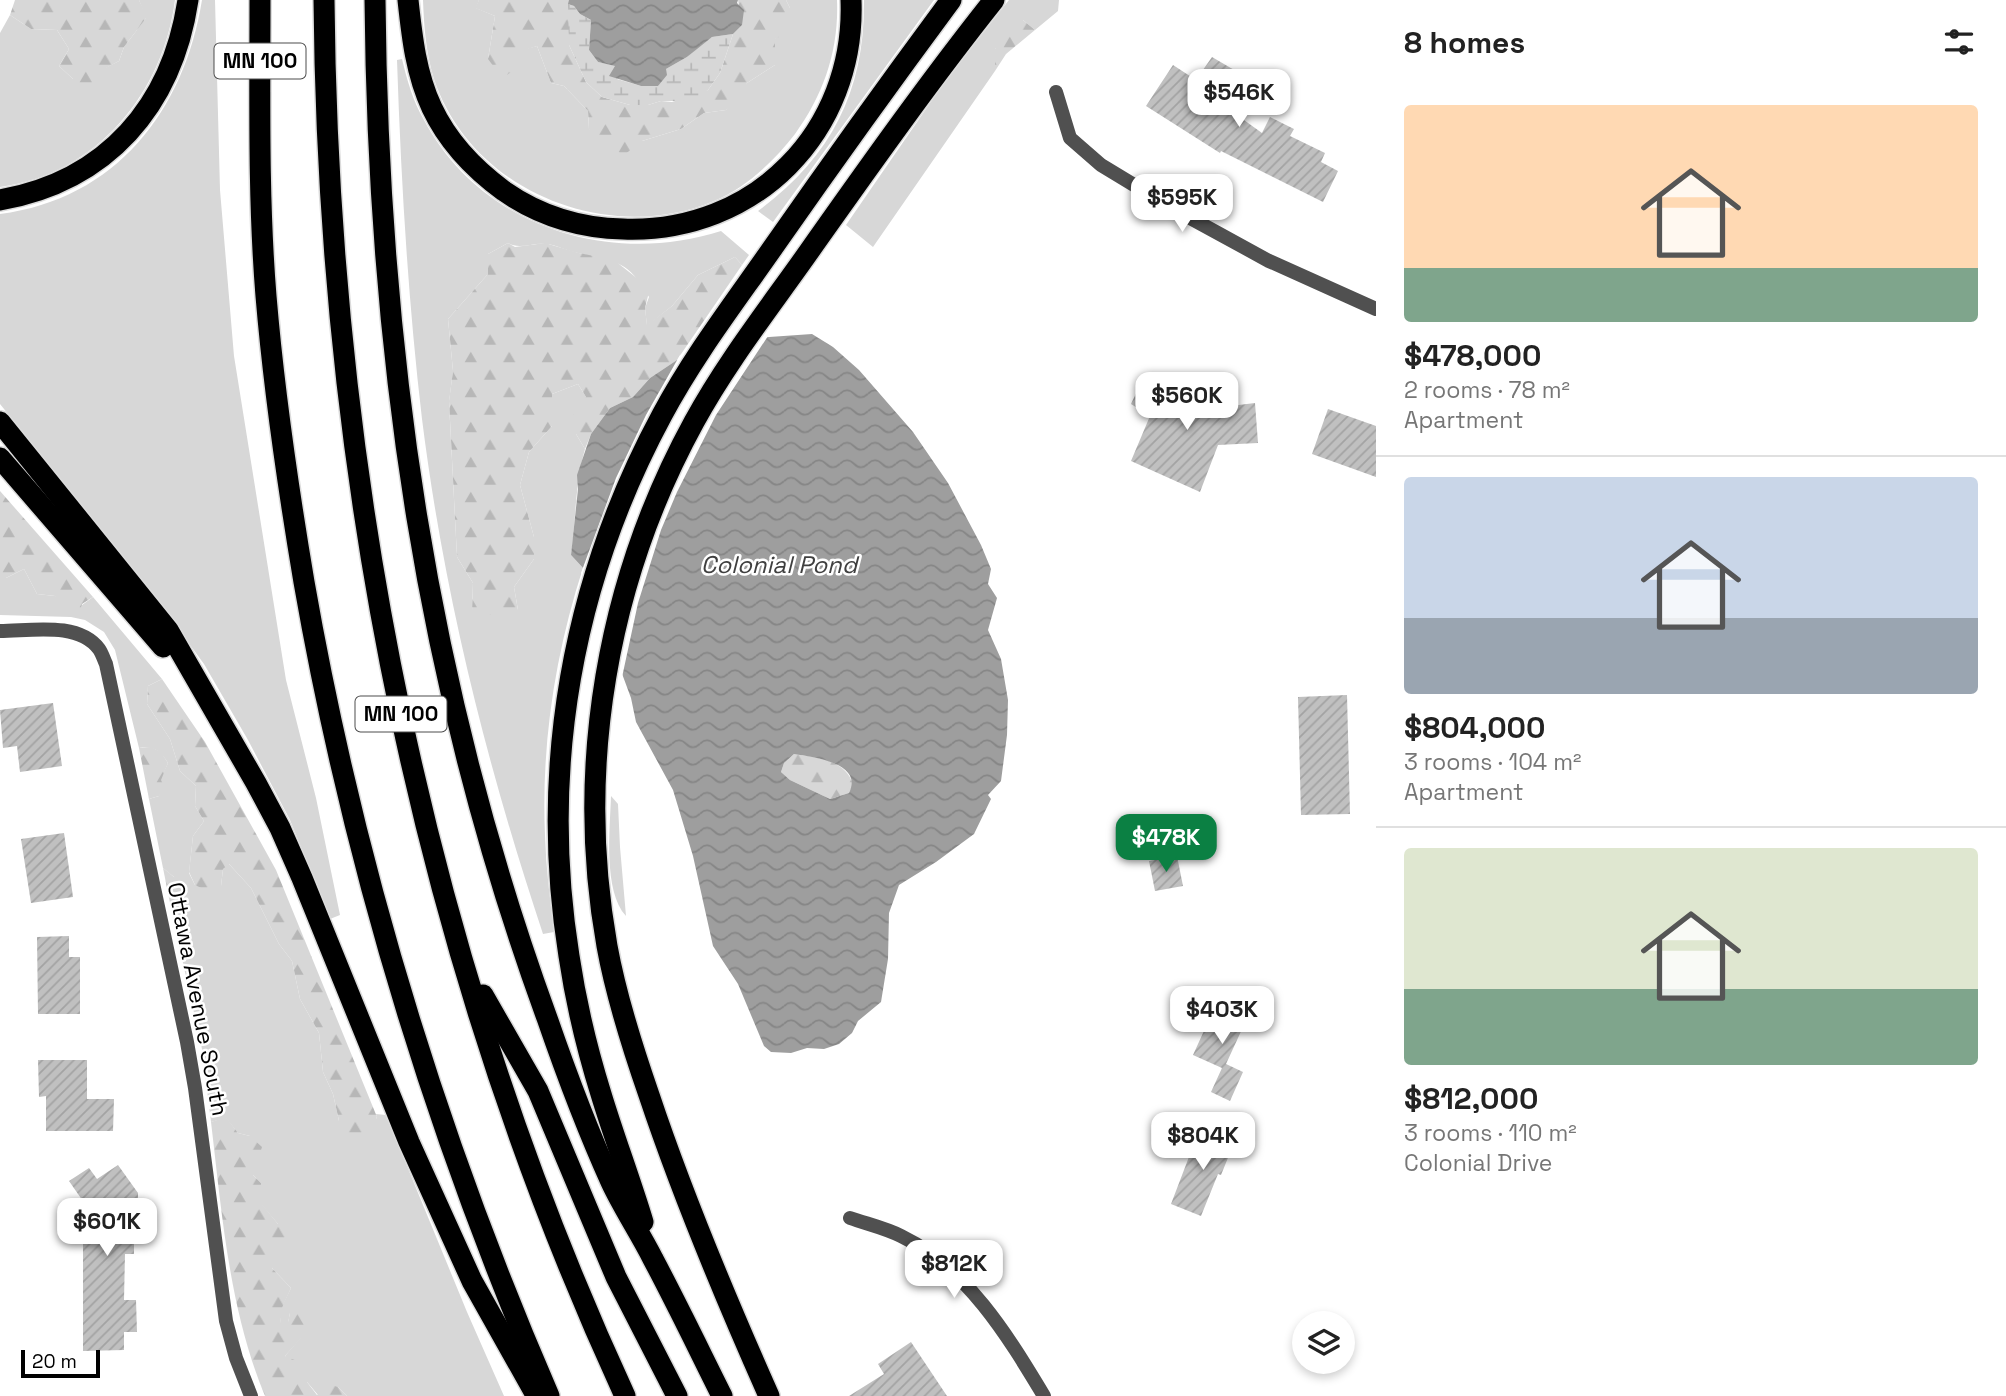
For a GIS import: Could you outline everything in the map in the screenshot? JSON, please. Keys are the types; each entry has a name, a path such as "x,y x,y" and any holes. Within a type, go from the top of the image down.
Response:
{"highway":[{"path":"0,200 40,191 62,182 104,157 124,139 141,120 173,62 188,0"},
{"name":"MN 100","path":"260,0 262,232 272,360 295,528 326,696 352,815 374,898 435,1101 475,1215 549,1396"},
{"name":"MN 100","path":"324,0 331,223 340,329 354,453 379,607 408,751 435,859 492,1054 553,1228 625,1396"},
{"path":"374,0 377,118 391,325 414,508 456,724 488,844 525,960 565,1068 612,1184 653,1258 722,1396"},
{"path":"408,0 413,42 426,93 444,130 473,166 514,198 540,212 589,226 632,230 678,226 711,216 746,199 779,176 810,141 836,95 849,45 851,0"},
{"path":"653,1258 630,1178 601,1096 578,1009 561,895 558,795 562,728 575,652 603,550 627,488 661,415 730,306 951,0"},
{"path":"769,1396 666,1148 637,1059 607,947 596,855 595,796 604,681 626,585 659,496 694,422 740,347 849,194 994,0"},
{"path":"0,422 167,630 219,717 280,828 409,1142 472,1281 536,1396"},
{"path":"0,458 146,627 219,717"},
{"path":"465,965 538,1091 617,1277 677,1396"}],"street":[{"path":"1056,92 1070,138 1101,165 1172,208 1269,261 1376,309"},
{"name":"Ottawa Avenue South","path":"0,631 66,631 82,635 99,648 112,685 195,1088 226,1321 236,1358 251,1396"},
{"path":"850,1218 900,1235 929,1252 949,1269 1005,1334 1044,1396"}],"green space":[{"path":"15,0 139,0 147,17 124,47 119,61 106,68 103,86 89,99 75,97 73,79 59,66 69,49 57,30 31,29 10,15"},
{"path":"139,0 175,0 168,34 156,67 140,97 119,124 95,147 67,165 35,179 0,187 0,33 10,15 31,29 57,30 69,49 59,66 73,79 119,61 124,47 146,18"},
{"path":"202,0 215,0 220,190 234,356 286,680 316,798 340,915 330,919 290,820 204,664 146,585 0,404 0,214 41,205 78,190 110,169 138,143 161,113 179,78 193,40"},
{"path":"423,0 479,0 476,8 495,16 488,59 537,46 551,83 564,86 588,111 589,129 642,141 681,129 704,113 726,110 747,83 775,65 775,39 790,8 786,0 837,0 837,18 832,54 822,87 795,134 769,164 737,189 714,201 673,213 630,217 588,212 548,199 511,179 478,152 452,118 434,79 426,40"},
{"path":"479,0 569,0 569,45 586,82 602,97 630,105 672,102 708,90 720,73 733,34 742,25 738,0 786,0 790,8 790,31 775,39 775,65 747,83 742,98 726,110 704,113 681,129 642,141 624,155 607,146 589,129 588,111 564,86 551,83 537,46 522,51 518,67 507,75 494,67 488,59 495,16 475,8"},
{"path":"864,0 934,0 773,222 758,211 806,168 824,145 850,93 863,33"},
{"path":"1009,0 1059,0 1058,11 1035,30 1023,20 995,49 995,71 873,247 846,225 946,80"},
{"path":"568,4 591,20 589,50 598,62 616,66 617,79 641,86 658,86 666,69 687,57 704,42 712,37 733,34 720,73 708,90 692,101 630,105 602,97 586,82 569,45"},
{"path":"1013,18 1023,20 1035,30 1006,54 995,71 995,49"},
{"path":"402,59 420,113 448,157 478,187 513,211 552,229 593,240 635,244 678,241 721,231 749,255 742,265 735,257 698,275 672,306 647,326 645,308 649,297 627,269 612,261 550,245 517,246 508,243 488,254 488,274 448,319 453,371 449,402 457,557 473,583 472,610 518,610 514,587 534,559 534,537 520,485 529,452 552,426 552,394 578,384 586,397 576,434 585,449 577,488 571,555 583,568 558,667 545,768 545,836 554,932 543,934 504,807 470,680 431,485 417,374 406,240 397,60"},
{"path":"508,243 515,247 545,243 614,260 638,279 651,284 645,308 647,325 672,306 698,275 735,257 742,265 677,360 650,378 633,397 610,408 591,434 585,449 576,434 573,409 586,397 578,384 552,394 552,426 529,452 520,485 534,537 534,559 514,587 518,610 515,626 500,630 492,615 472,610 473,583 457,557 449,401 453,371 448,319 488,274 488,254"},
{"path":"0,491 93,597 82,604 80,610 64,609 55,596 37,594 24,569 6,578 0,578"},
{"path":"24,569 37,594 55,596 82,605 93,597 162,679 148,686 147,704 170,739 180,771 196,786 195,806 204,821 193,836 189,873 195,885 221,886 223,869 228,863 251,888 279,944 292,961 300,999 319,1033 323,1072 333,1094 339,1133 377,1118 376,1114 386,1115 504,1396 347,1396 338,1387 318,1395 285,1356 303,1335 290,1313 288,1323 281,1323 279,1312 291,1288 272,1268 278,1224 261,1204 261,1183 253,1175 250,1136 238,1133 226,1118 211,1122 202,1049 173,918 180,919 174,877 163,868 149,799 159,796 160,780 168,763 156,750 139,748 115,650 104,632 85,620 71,617 0,615 0,578 6,578"},
{"path":"162,679 205,742 276,870 377,1117 371,1127 359,1135 343,1141 339,1133 333,1094 323,1072 319,1033 300,999 292,961 279,944 251,888 229,864 223,869 221,886 212,893 195,885 189,872 193,836 204,821 195,806 196,786 180,771 170,739 147,704 148,686"},
{"path":"151,747 161,752 168,763 161,780 164,787 159,796 149,799 139,748"},
{"path":"794,754 830,761 837,765 850,777 853,785 849,793 830,799 790,780 781,772 784,763"},
{"path":"611,796 618,804 626,916 619,905 611,876"},
{"path":"163,868 179,882 186,893 187,914 180,919 173,918"},
{"path":"226,1117 238,1133 250,1136 262,1147 253,1175 261,1183 261,1203 278,1224 291,1223 296,1235 272,1268 291,1288 280,1312 281,1323 288,1322 296,1304 306,1306 311,1316 304,1335 285,1356 309,1366 307,1382 317,1395 331,1385 338,1387 347,1396 265,1396 243,1329 223,1226 211,1122"}],"water":[{"path":"569,0 738,0 737,3 744,10 742,25 733,34 712,37 687,57 666,69 667,75 658,86 641,86 609,76 615,66 598,62 589,50 591,20 568,4"},
{"name":"Colonial Pond","path":"812,334 833,347 859,370 913,432 948,483 991,569 988,584 997,598 988,630 1001,659 1008,700 1001,781 988,795 991,799 974,834 899,885 889,913 888,959 881,1002 858,1021 852,1033 839,1044 824,1049 807,1048 791,1053 771,1052 764,1046 738,984 713,946 693,856 673,790 636,722 631,698 583,568 571,555 577,475 591,434 610,408 633,397 650,378 677,360 739,339","holes":["794,754 824,760 843,768 852,783 849,793 830,799 790,780 781,772 784,763"]}],"pier":[{"path":"770,333 716,415 677,492 661,530 638,603 621,682 581,573 616,478 646,415 680,355 738,336"}],"building":[{"path":"1212,57 1241,74 1223,105 1262,133 1270,117 1294,129 1290,136 1325,153 1321,162 1338,171 1323,202 1221,151 1220,153 1146,106 1173,65 1196,80"},
{"path":"1145,374 1214,408 1255,403 1258,443 1218,445 1200,492 1131,461 1150,416 1131,404"},
{"path":"1328,409 1376,426 1376,477 1312,454"},
{"path":"1347,695 1350,814 1301,815 1298,697"},
{"path":"53,703 62,766 20,772 17,746 3,748 0,710"},
{"path":"64,833 73,897 31,903 21,839"},
{"path":"1177,856 1183,886 1155,891 1149,861"},
{"path":"69,936 69,957 80,957 80,1014 38,1014 37,937"},
{"path":"1218,1000 1249,1014 1226,1064 1243,1072 1230,1101 1211,1092 1222,1068 1193,1055"},
{"path":"38,1060 87,1060 87,1099 114,1099 113,1131 46,1131 46,1096 39,1097"},
{"path":"1210,1128 1236,1138 1201,1216 1171,1204 1192,1149 1200,1152"},
{"path":"118,1165 138,1193 134,1254 125,1254 124,1300 136,1300 137,1332 124,1332 124,1350 83,1351 83,1229 96,1220 69,1181 89,1168 97,1179"},
{"path":"911,1342 947,1396 849,1396 884,1374 878,1364"}]}
